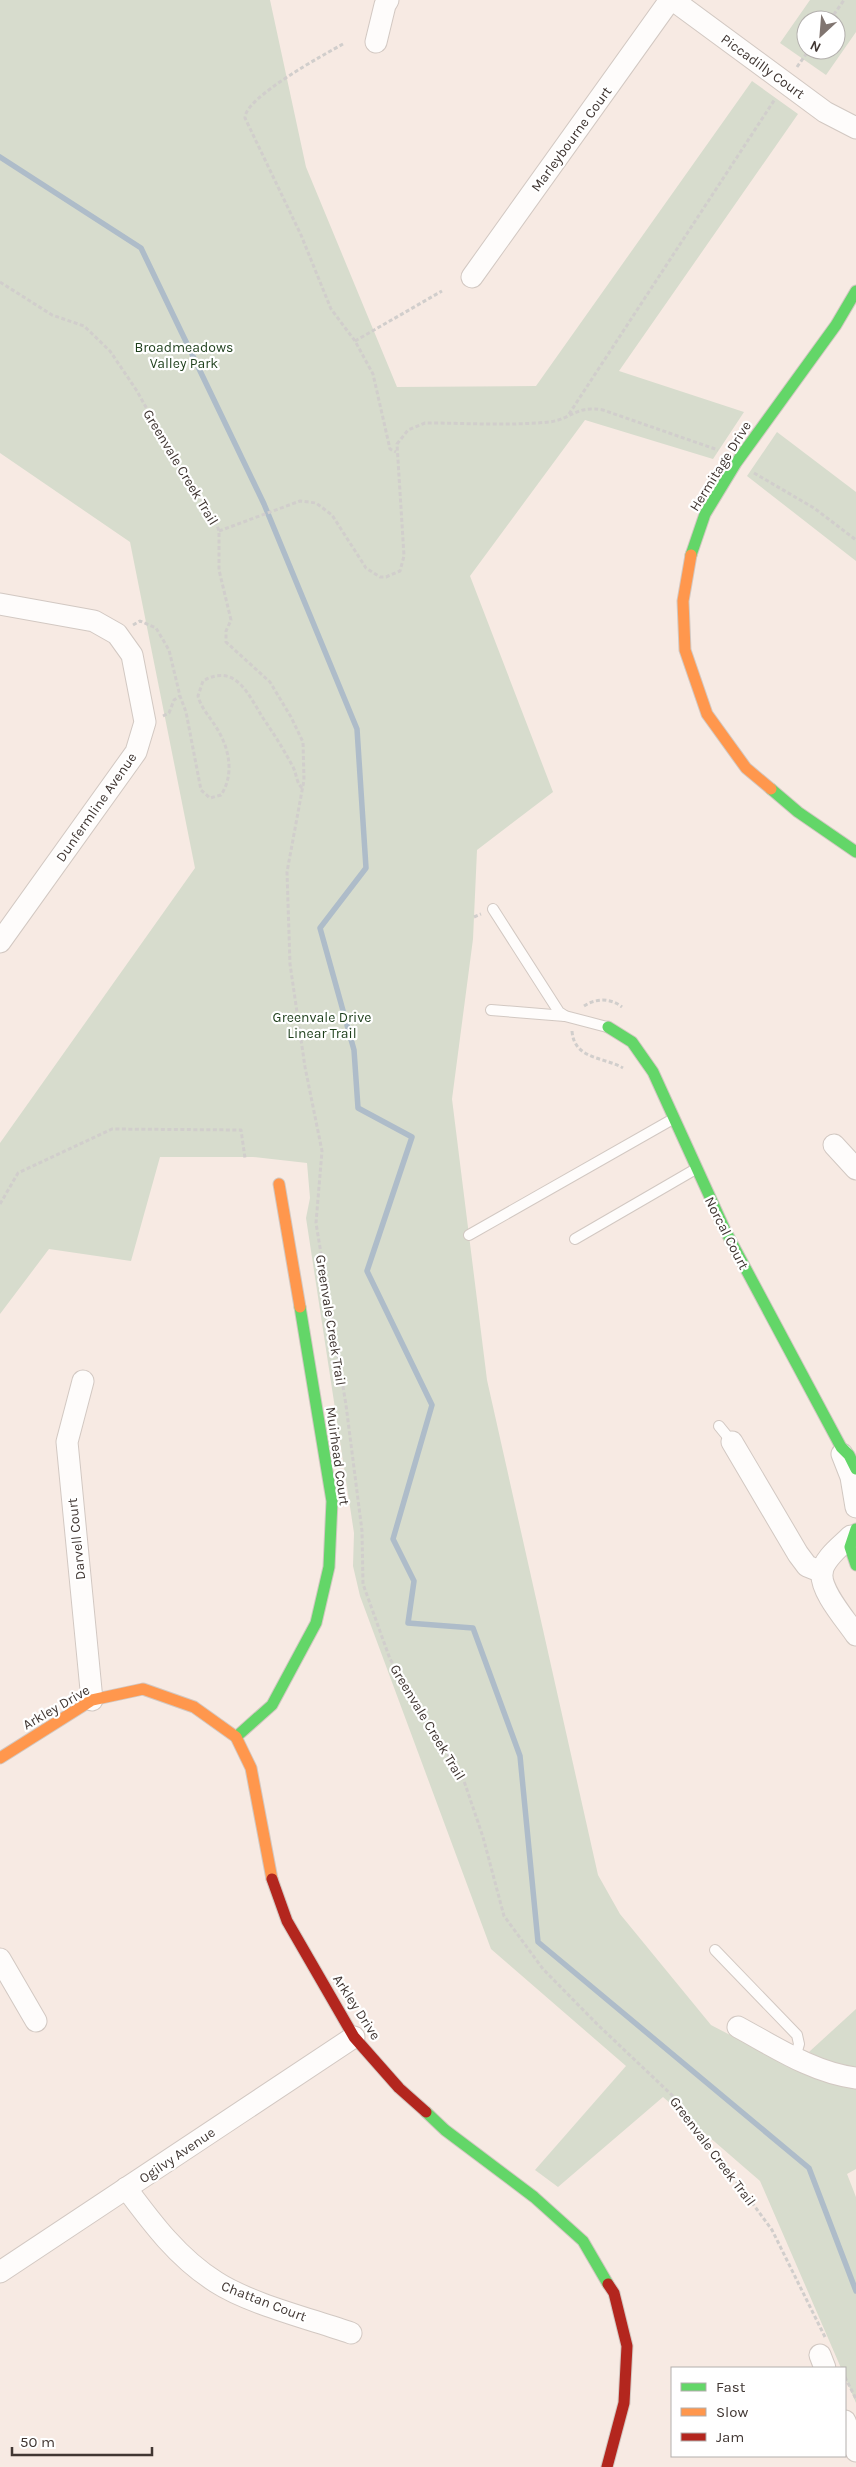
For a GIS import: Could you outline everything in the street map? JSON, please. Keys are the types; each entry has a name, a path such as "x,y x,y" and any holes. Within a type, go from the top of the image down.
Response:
{"street":[{"path":"376,42 385,5 388,0"},
{"name":"Piccadilly Court","path":"672,0 825,112 856,128"},
{"name":"Marleybourne Court","path":"472,278 672,0"},
{"name":"Hermitage Drive","path":"856,291 836,325 736,463 705,514 689,560 683,601 685,650 707,714 746,768 798,812 856,852"},
{"name":"Dunfermline Avenue","path":"0,604 94,621 117,634 132,655 145,722 136,752 0,942"},
{"name":"Norcal Court","path":"608,1027 617,1030 630,1040 643,1055 674,1119 694,1169 731,1243 841,1447 851,1478 856,1507"},
{"path":"834,1146 856,1169"},
{"name":"Muirhead Court","path":"236,1737 272,1705 316,1624 329,1566 332,1500 279,1184"},
{"name":"Darvell Court","path":"83,1381 67,1442 92,1700"},
{"path":"725,1434 798,1554 807,1566 822,1572"},
{"name":"Norcal Court","path":"841,1447 849,1455 856,1469"},
{"path":"852,1533 828,1560 822,1572 823,1586 856,1635"},
{"path":"852,1533 849,1551 856,1565"},
{"name":"Arkley Drive","path":"0,1758 92,1700 142,1689 194,1707 236,1737 251,1768 270,1874 287,1921 354,2037 399,2088 438,2124 534,2197 583,2241 614,2293 627,2346 624,2403 607,2467"},
{"path":"0,1959 36,2022"},
{"path":"738,2027 795,2058 844,2076 856,2078"},
{"name":"Ogilvy Avenue","path":"0,2272 354,2037"},
{"name":"Chattan Court","path":"126,2188 148,2218 174,2248 217,2283 253,2299 351,2333"},
{"path":"846,2424 856,2451"}],"lane":[{"path":"493,908 559,1012 565,1016"},
{"path":"491,1010 565,1016 608,1027"},
{"path":"469,1235 674,1119"},
{"path":"575,1239 694,1169"},
{"path":"715,1950 797,2035 799,2044 795,2058"}],"path":[{"path":"343,44 284,79 249,107 245,118 302,235 331,309 355,341 373,374 390,449 396,452"},
{"path":"568,414 801,60"},
{"name":"Greenvale Creek Trail","path":"0,282 52,316 84,326 110,351 137,391 180,467 214,517 219,531 219,570 231,620 226,631 226,642 270,682 291,717 303,742 306,763 287,872 290,964 305,1068 322,1151 316,1224 346,1405 362,1531 363,1584 390,1659 464,1781 483,1837 504,1916 544,1968 598,2025 675,2098 772,2230 824,2355"},
{"path":"355,341 442,291"},
{"path":"219,531 300,501 322,506 332,515 366,568 380,577 392,575 400,571 404,556 396,452 398,441 402,435 414,426 425,423 543,422 590,408 604,410 714,447 736,463 814,508 856,540"},
{"path":"117,634 140,621 156,628 169,650 180,696 186,712 201,790 206,796 210,798 221,795 228,782 229,762 226,745 198,696 203,681 220,677 230,678 247,689 277,736 295,771 298,784 302,788"},
{"path":"160,716 169,713 174,700 180,696"},
{"path":"0,1204 18,1173 112,1129 242,1130 245,1158"},
{"path":"846,2379 856,2399"}],"green space":[{"path":"0,0 270,0 306,167 397,387 536,386 752,81 798,114 619,371 744,412 713,459 585,420 470,576 553,792 477,850 473,939 452,1099 487,1380 598,1875 620,1914 711,2025 793,2068 856,2087 856,2169 847,2174 856,2197 856,2403 846,2379 846,2367 841,2367 760,2181 663,2097 558,2187 535,2170 626,2066 491,1949 360,1596 353,1566 354,1533 306,1218 310,1198 307,1163 253,1157 160,1157 131,1261 49,1249 0,1314 0,1143 195,868 130,542 0,453"},
{"path":"810,0 856,0 856,32 846,46 846,10 803,10"},
{"path":"796,20 796,54 780,43"},
{"path":"804,60 836,60 826,75"},
{"path":"777,432 856,492 856,561 747,476"},
{"path":"856,2009 856,2069 822,2059 809,2052"}],"waterway":[{"path":"0,157 141,248 264,504 357,729 366,868 320,928 354,1050 358,1108 412,1137 367,1271 432,1405 393,1539 414,1581 408,1623 473,1628 520,1756 538,1942 809,2168 856,2291"}],"traffic: fast":[{"path":"691,555 705,514 736,463 836,325 856,291"},
{"path":"771,789 798,812 856,852"},
{"path":"608,1027 632,1042 653,1072 725,1230 841,1447 849,1455 856,1469"},
{"path":"236,1737 272,1705 316,1623 329,1567 332,1501 300,1307"},
{"path":"856,1529 850,1547 856,1565"},
{"path":"426,2112 445,2130 534,2197 583,2241 608,2284"}],"traffic: slow":[{"path":"691,555 683,601 685,650 707,714 746,768 771,789"},
{"path":"279,1184 300,1307"},
{"path":"0,1758 92,1700 143,1689 194,1707 236,1737 251,1768 272,1879"}],"traffic: jam":[{"path":"272,1879 287,1921 354,2037 399,2088 426,2112"},
{"path":"607,2467 624,2403 627,2346 614,2293 608,2284"}],"park label":[{"name":"Broadmeadows Valley Park","path":"184,356"},
{"name":"Greenvale Drive Linear Trail","path":"322,1026"}]}
